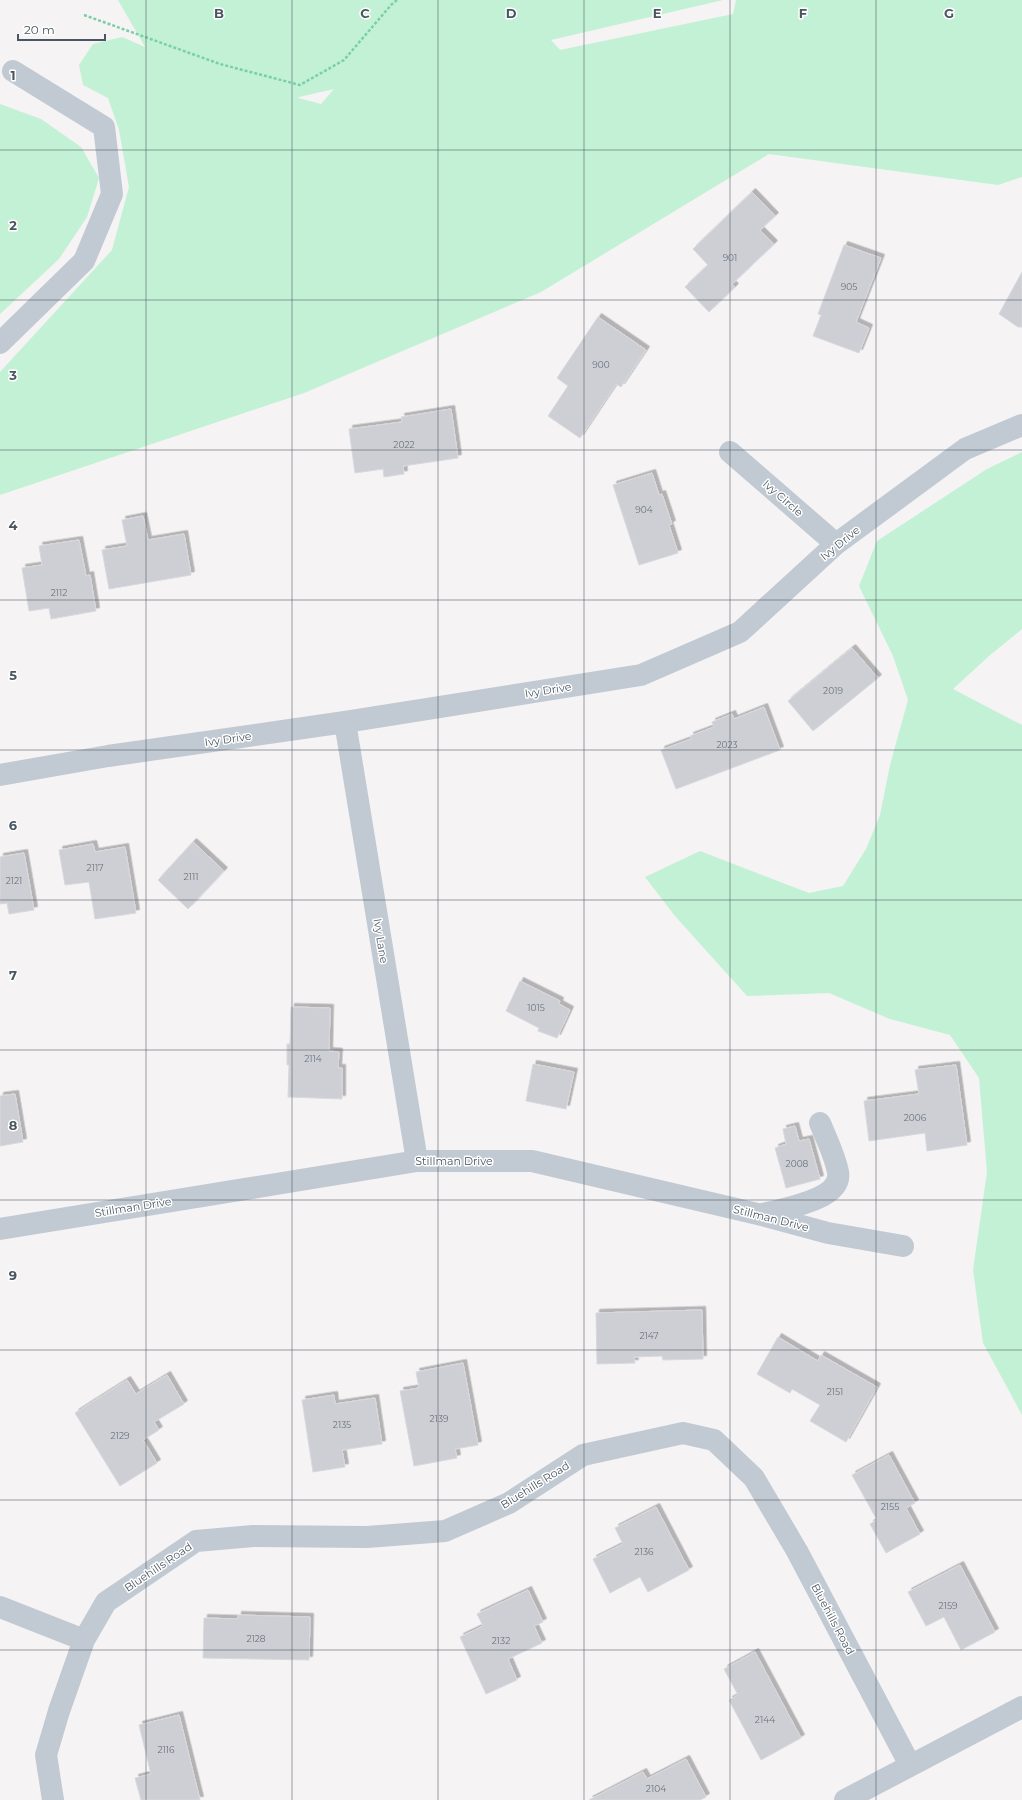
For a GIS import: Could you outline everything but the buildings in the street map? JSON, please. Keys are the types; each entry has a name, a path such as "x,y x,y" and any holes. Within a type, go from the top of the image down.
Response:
{"street":[{"path":"0,343 84,261 112,194 104,127 13,71"},
{"name":"Ivy Drive","path":"0,775 108,756 345,722 640,675 740,632 836,544 965,449 1022,425"},
{"name":"Ivy Circle","path":"730,452 836,544"},
{"name":"Ivy Lane","path":"345,722 417,1161"},
{"path":"762,1215 810,1202 827,1193 837,1184 838,1173 820,1123"},
{"name":"Stillman Drive","path":"0,1229 417,1161 532,1161 828,1232 903,1246"},
{"name":"Bluehills Road","path":"53,1800 46,1755 59,1711 84,1640 106,1602 196,1541 253,1536 367,1537 444,1532 509,1503 583,1455 683,1433 714,1440 754,1478 797,1551 910,1766"},
{"path":"0,1607 84,1640"},
{"path":"846,1800 1022,1707"}],"path":[{"path":"84,15 220,64 300,85 344,60 397,0"}],"green space":[{"path":"118,0 723,0 551,40 560,50 733,14 736,0 1022,0 1022,177 998,185 769,154 541,292 304,393 0,495 0,372 112,250 129,187 119,130 108,98 83,85 79,65 93,44 122,37 145,47","holes":["334,89 321,104 298,98"]},
{"path":"0,104 41,119 81,147 99,178 87,217 59,259 0,314"},
{"path":"1022,452 1022,629 989,656 953,689 1022,725 1022,1415 983,1343 973,1270 987,1172 979,1078 950,1035 890,1019 829,993 747,996 675,916 645,877 700,851 809,893 843,886 866,849 880,815 890,765 908,700 893,656 859,586 877,541 987,469"}]}
